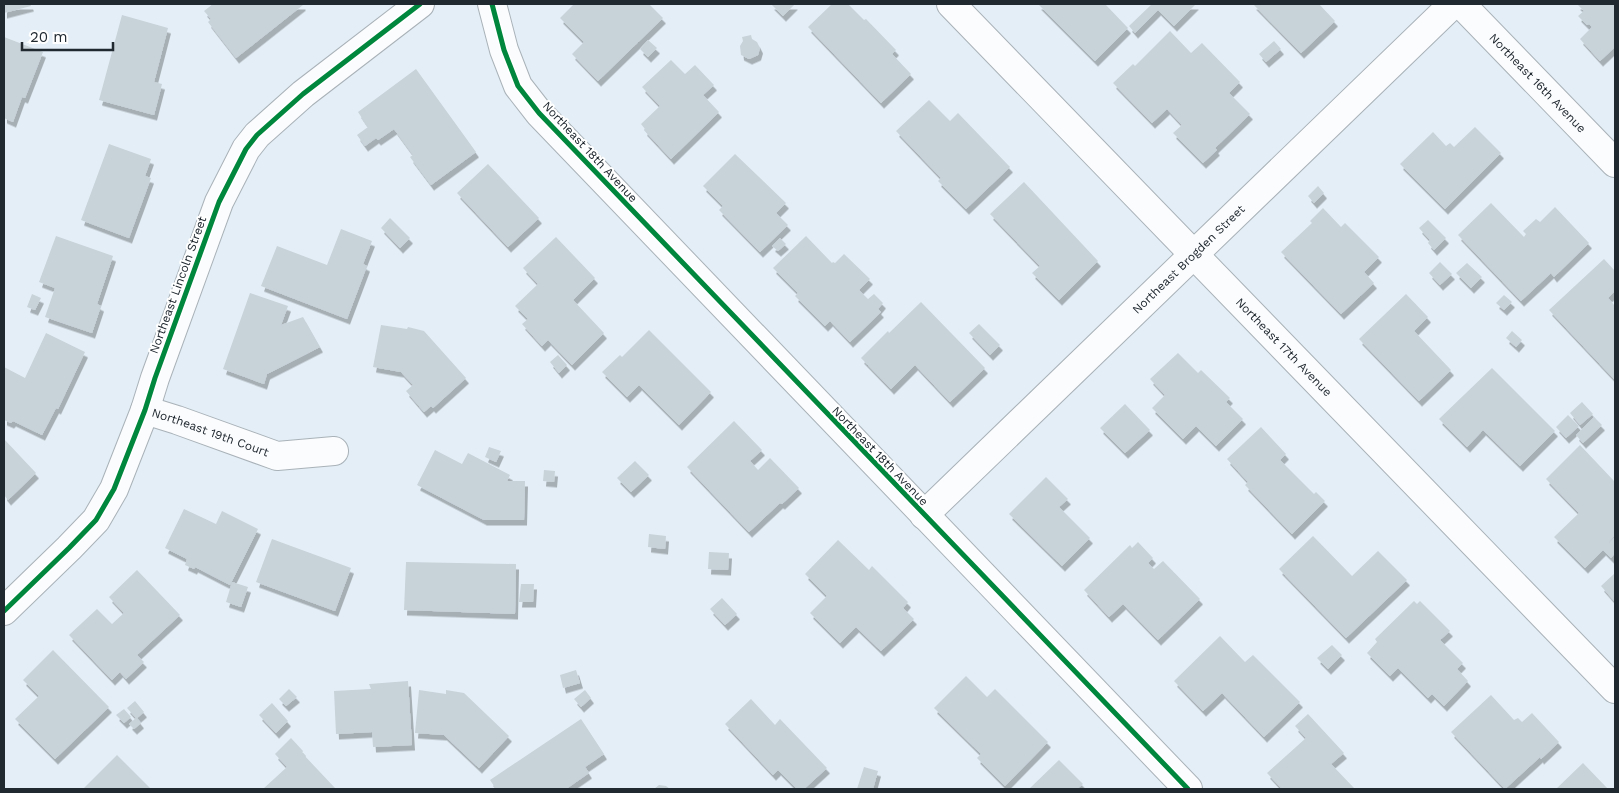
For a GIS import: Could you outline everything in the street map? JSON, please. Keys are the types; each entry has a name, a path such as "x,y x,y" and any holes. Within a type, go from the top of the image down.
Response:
{"street":[{"name":"Northeast Lincoln Street","path":"4,611 96,520 114,489 145,410 219,202 246,149 257,135 303,94 420,4"},
{"name":"Northeast 18th Avenue","path":"492,4 504,50 518,86 539,113 1188,789"},
{"name":"Northeast 17th Avenue","path":"951,4 1615,689"},
{"name":"Northeast Brogden Street","path":"924,515 1453,4"},
{"name":"Northeast 16th Avenue","path":"1461,4 1615,163"},
{"name":"Northeast 19th Court","path":"145,410 277,456 334,450"}],"building":[{"path":"4,4 30,4 31,6 4,13"},
{"path":"213,4 303,5 236,58 208,22 211,19 204,11"},
{"path":"574,4 649,4 663,18 598,81 572,54 584,42 560,18"},
{"path":"771,4 795,4 783,16"},
{"path":"832,4 848,4 864,20 866,19 896,50 892,54 911,74 881,103 808,27"},
{"path":"1038,4 1105,4 1128,28 1095,61"},
{"path":"1152,4 1196,4 1174,26 1158,10 1135,33 1129,26"},
{"path":"1253,4 1319,4 1335,21 1301,53"},
{"path":"1577,4 1615,4 1615,47 1600,61 1580,39 1592,27 1589,24 1587,25 1578,16 1584,11"},
{"path":"122,15 168,28 154,82 162,84 154,115 99,100"},
{"path":"1170,31 1191,53 1202,43 1240,82 1229,93 1250,114 1215,148 1217,150 1203,163 1173,133 1182,125 1167,109 1152,123 1113,83 1133,64 1135,66"},
{"path":"751,35 760,48 758,55 749,59 741,55 740,46 743,41 742,37"},
{"path":"4,37 43,52 25,98 22,97 13,122 4,118"},
{"path":"648,40 657,48 648,57 640,49"},
{"path":"1274,41 1281,49 1266,62 1259,54"},
{"path":"671,60 685,74 695,65 714,85 703,95 719,112 671,159 644,130 641,124 660,106 642,87"},
{"path":"416,69 476,152 431,185 410,157 413,155 394,129 365,146 357,135 368,127 358,112"},
{"path":"929,100 950,121 958,113 1010,167 966,209 938,181 941,178 896,131"},
{"path":"1475,127 1501,153 1445,209 1400,164 1433,132 1446,146 1450,143 1454,147"},
{"path":"109,144 151,159 145,176 151,178 129,238 81,220"},
{"path":"735,154 786,203 776,213 788,225 760,252 719,210 723,206 703,186"},
{"path":"488,164 539,218 508,247 457,193"},
{"path":"1024,182 1098,261 1059,300 1032,273 1040,266 990,214"},
{"path":"1318,186 1324,193 1314,203 1308,196"},
{"path":"1491,203 1524,237 1526,234 1523,231 1536,219 1540,222 1555,207 1589,243 1554,277 1551,273 1521,301 1458,235"},
{"path":"1323,208 1341,227 1345,223 1379,257 1364,272 1374,283 1341,314 1281,252 1312,223 1310,221"},
{"path":"390,218 410,238 400,248 381,228"},
{"path":"1428,220 1446,238 1434,250 1428,243 1430,240 1419,228"},
{"path":"341,229 372,241 363,264 367,266 347,319 261,286 277,246 327,265"},
{"path":"56,236 113,256 97,304 101,306 92,333 45,317 55,288 39,282"},
{"path":"806,236 832,263 835,263 844,254 870,279 859,290 868,299 874,294 883,303 878,309 881,312 850,342 830,321 825,326 795,296 798,293 773,268"},
{"path":"556,237 595,278 573,300 604,333 572,365 548,340 542,346 522,324 528,319 515,306 538,284 523,268"},
{"path":"780,238 786,244 778,251 772,246"},
{"path":"1604,259 1615,271 1615,291 1608,298 1615,306 1614,379 1549,310"},
{"path":"1440,262 1452,274 1440,285 1429,273"},
{"path":"1467,263 1482,277 1471,288 1456,273"},
{"path":"250,293 288,306 281,325 303,317 320,347 267,374 264,384 223,369"},
{"path":"32,294 41,298 35,310 27,307"},
{"path":"1406,294 1428,317 1414,331 1451,370 1419,401 1359,339"},
{"path":"1504,295 1512,302 1504,310 1496,303"},
{"path":"921,302 985,368 950,402 915,365 891,389 861,358"},
{"path":"979,324 1000,345 990,355 969,333"},
{"path":"381,325 407,329 408,327 424,331 466,378 433,408 431,406 424,412 406,391 413,385 401,372 373,367"},
{"path":"649,330 711,392 679,425 639,385 627,397 602,372 620,355 622,357"},
{"path":"1512,331 1522,340 1516,347 1506,338"},
{"path":"46,333 85,352 58,409 56,408 42,435 13,421 11,423 4,420 4,367 25,378"},
{"path":"1178,353 1198,373 1201,370 1230,398 1226,402 1243,419 1216,446 1196,426 1183,439 1152,408 1165,395 1150,379"},
{"path":"558,355 567,365 559,373 550,362"},
{"path":"1492,368 1555,431 1520,466 1483,430 1467,447 1439,419"},
{"path":"1582,402 1593,414 1580,425 1570,413"},
{"path":"1125,404 1150,430 1125,453 1100,428"},
{"path":"1568,415 1579,426 1566,438 1556,427"},
{"path":"1594,417 1602,425 1583,443 1576,435"},
{"path":"734,421 762,450 750,461 758,470 770,458 799,488 749,532 687,467"},
{"path":"1261,427 1286,454 1280,460 1314,494 1316,492 1325,501 1292,534 1245,485 1248,482 1227,459"},
{"path":"4,439 36,473 8,500 4,495"},
{"path":"1580,445 1615,482 1615,535 1609,543 1614,538 1615,553 1611,558 1603,550 1585,568 1554,537 1579,513 1546,479"},
{"path":"489,447 501,451 496,462 485,457"},
{"path":"435,450 462,464 468,453 510,475 507,481 525,481 524,520 484,520 417,485"},
{"path":"635,461 649,475 631,492 617,478"},
{"path":"544,470 555,471 554,482 543,481"},
{"path":"1046,477 1068,499 1059,507 1090,538 1062,566 1009,514"},
{"path":"184,509 216,524 222,511 258,529 230,585 195,567 194,569 185,565 187,559 165,548"},
{"path":"649,534 666,536 665,549 648,547"},
{"path":"1313,536 1352,576 1378,551 1407,580 1346,638 1279,569"},
{"path":"272,539 351,568 335,611 256,582"},
{"path":"838,540 869,570 872,566 908,602 903,608 914,619 881,651 856,627 840,643 810,613 827,596 805,574"},
{"path":"1138,542 1153,558 1148,563 1154,569 1163,561 1200,599 1158,640 1123,604 1109,617 1084,590 1130,545 1132,548"},
{"path":"709,552 729,553 728,570 708,569"},
{"path":"406,562 516,564 515,614 404,610"},
{"path":"137,570 180,615 137,655 144,662 126,679 120,672 112,680 69,635 97,609 112,624 124,613 109,597"},
{"path":"1615,573 1615,602 1601,586"},
{"path":"232,582 248,587 241,607 226,602"},
{"path":"521,584 534,584 533,602 519,602"},
{"path":"722,598 737,614 725,625 710,609"},
{"path":"1414,601 1417,604 1420,601 1450,631 1440,640 1463,663 1457,669 1468,681 1444,706 1432,694 1428,698 1398,668 1390,676 1367,653 1377,642 1375,639"},
{"path":"1220,636 1245,662 1253,655 1300,702 1264,737 1222,693 1203,711 1174,681"},
{"path":"1332,645 1342,655 1328,669 1317,658"},
{"path":"53,650 109,707 55,759 15,719 39,696 23,680"},
{"path":"576,670 580,683 563,688 560,675"},
{"path":"966,676 987,697 995,689 1048,742 1005,786 977,758 981,754 934,708"},
{"path":"408,681 412,745 373,747 372,732 336,734 334,691 371,689 369,684"},
{"path":"289,689 297,697 286,706 279,699"},
{"path":"419,690 446,694 446,690 464,693 509,736 479,768 444,735 415,733"},
{"path":"585,690 591,698 581,707 574,699"},
{"path":"1491,695 1514,720 1518,718 1522,722 1532,713 1559,742 1505,789 1451,732"},
{"path":"751,699 775,725 780,719 827,768 804,789 797,789 778,770 773,775 725,724"},
{"path":"135,701 144,712 137,718 141,723 134,729 129,724 136,718 127,708"},
{"path":"272,703 288,721 276,733 259,715"},
{"path":"124,709 131,717 124,723 116,715"},
{"path":"1308,714 1344,753 1331,764 1355,789 1282,789 1267,773 1306,738 1295,726"},
{"path":"581,719 604,754 585,767 589,773 566,789 496,789 490,780"},
{"path":"291,738 303,751 302,753 335,788 263,789 287,767 275,754"},
{"path":"117,755 151,789 83,789"},
{"path":"1059,760 1083,784 1077,789 1029,789"},
{"path":"1583,763 1608,789 1556,789"},
{"path":"864,767 878,771 873,789 857,789"},
{"path":"659,785 666,786 670,789 654,789"}],"cycle path":[{"path":"4,611 96,520 114,489 145,410 219,202 246,149 257,135 303,94 420,4"},
{"path":"492,4 504,50 518,86 539,113 1188,789"}]}
